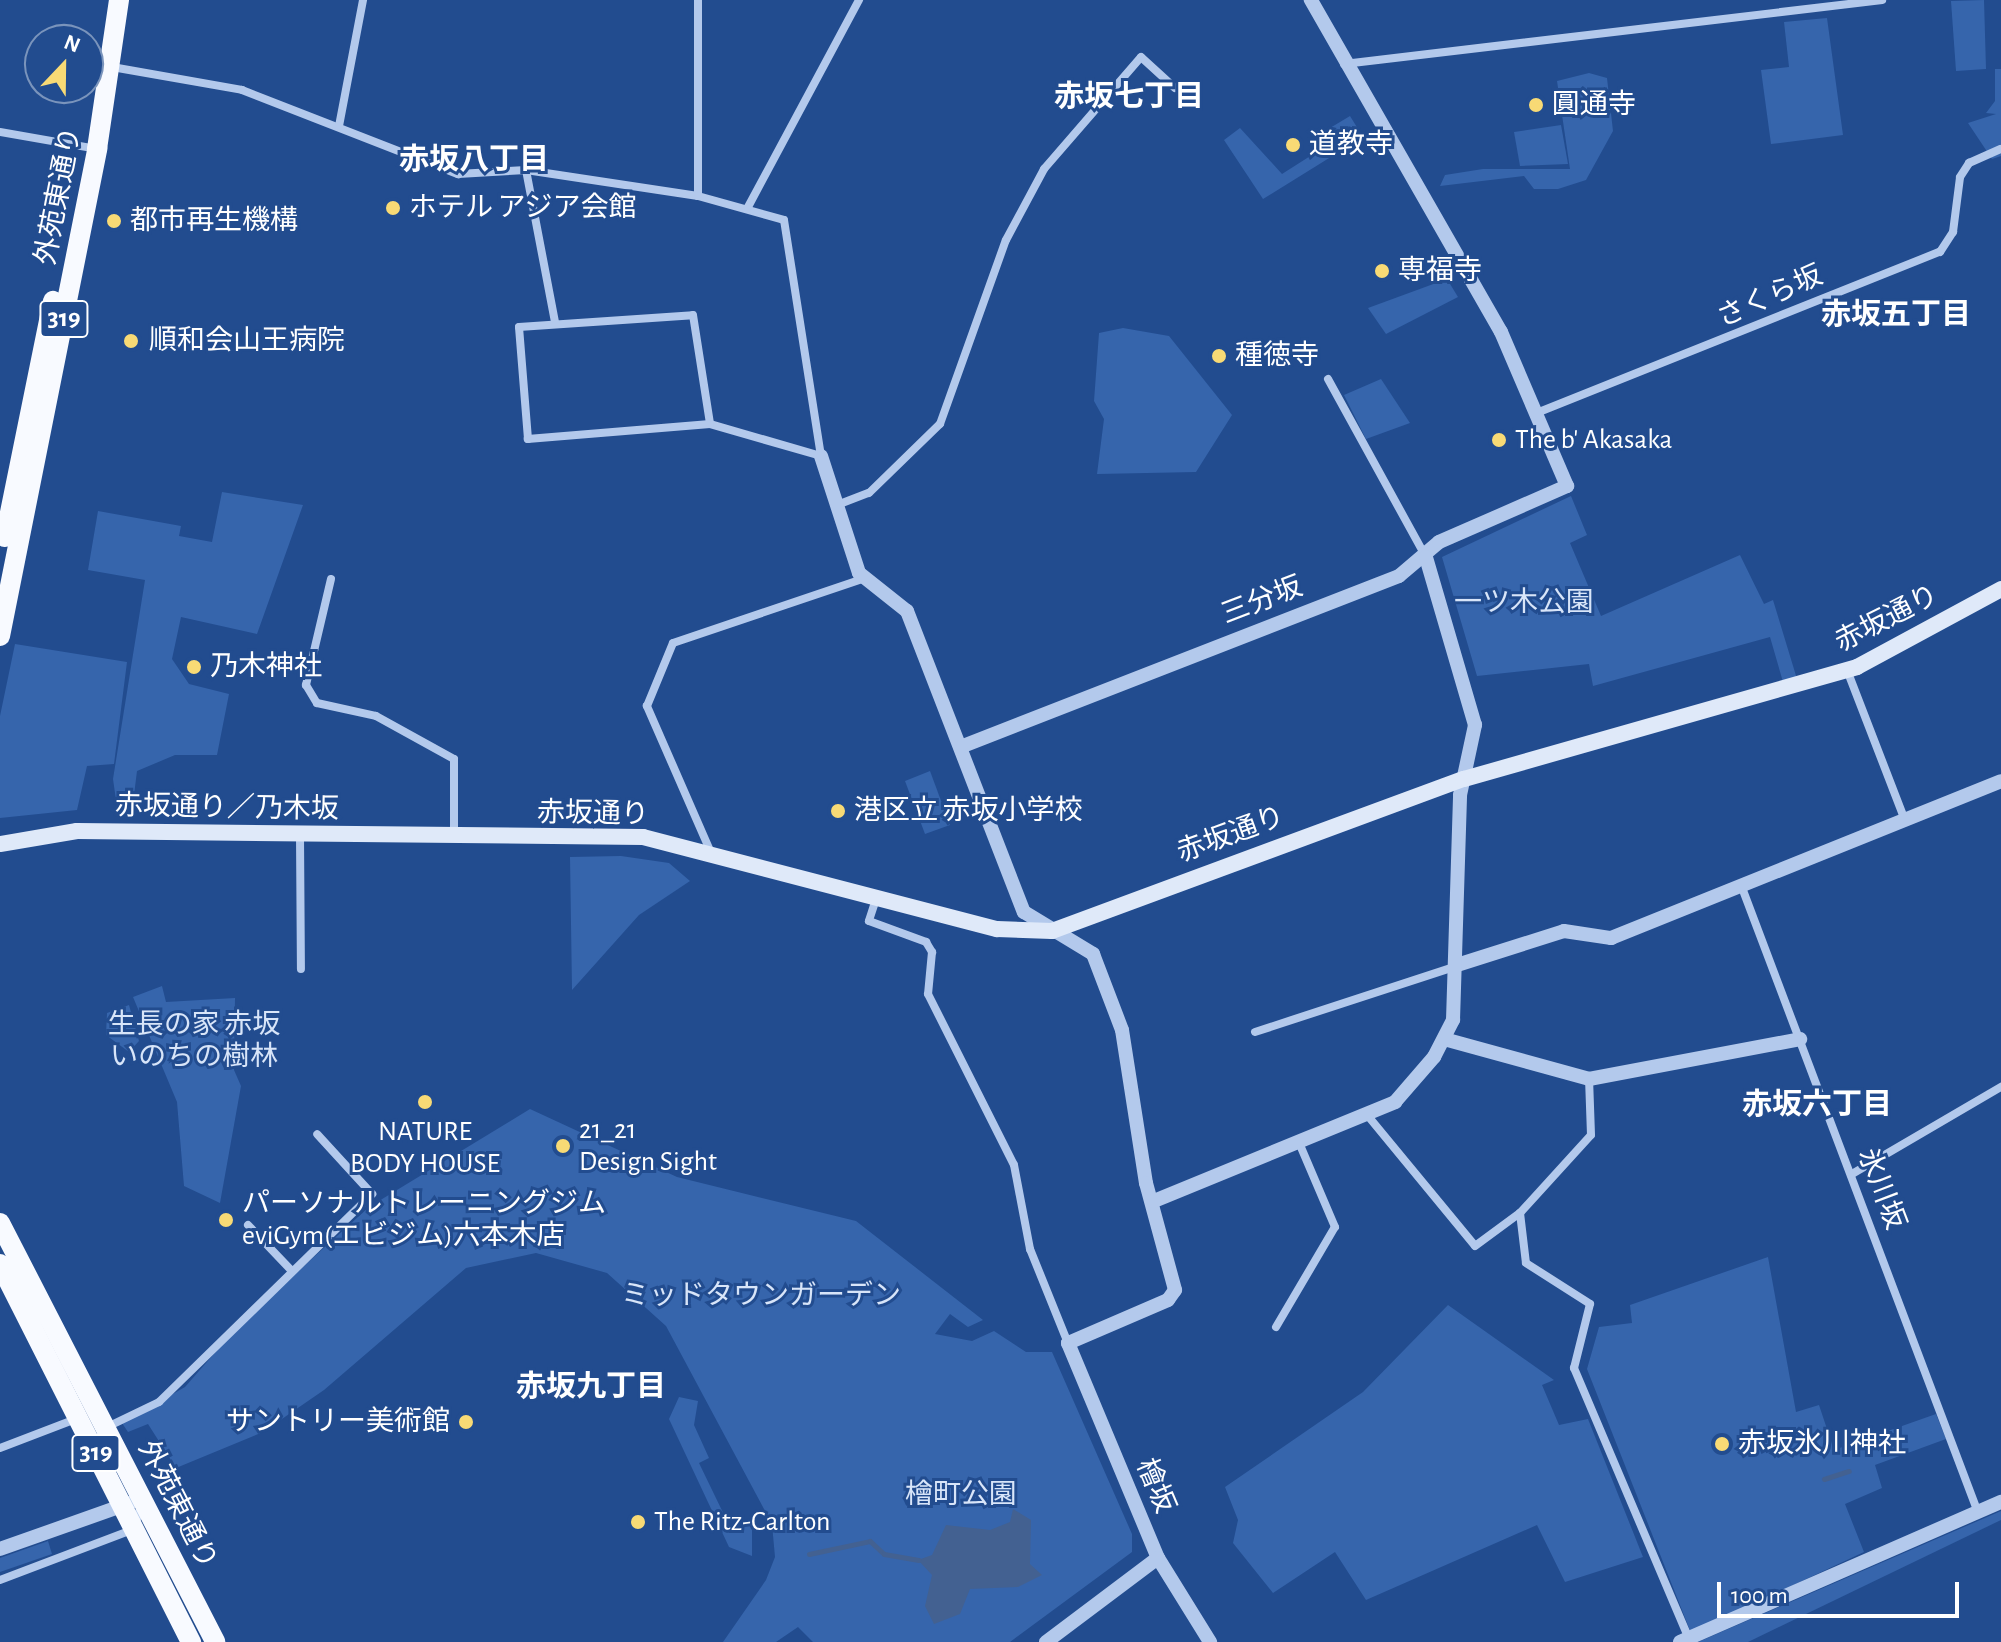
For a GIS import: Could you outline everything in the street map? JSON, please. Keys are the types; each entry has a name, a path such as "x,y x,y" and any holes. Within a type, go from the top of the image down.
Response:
{"main road":[{"name":"外苑東通り","path":"106,0 106,66"},
{"name":"外苑東通り","path":"0,636 119,0"},
{"name":"外苑東通り","path":"0,564 91,148"},
{"name":"赤坂通り","path":"454,839 643,837 997,929 1052,931 1464,779 1847,670 2001,589"},
{"name":"赤坂通り／乃木坂","path":"0,844 77,831 454,839"},
{"name":"外苑東通り","path":"0,1223 106,1429 132,1502 134,1529 191,1642"},
{"name":"外苑東通り","path":"0,1264 78,1418 215,1642"}],"street":[{"path":"339,126 363,0"},
{"path":"698,0 698,196"},
{"path":"748,207 859,0"},
{"path":"1311,0 1343,64 1501,332 1539,412"},
{"path":"1343,64 1882,0"},
{"path":"836,505 869,493 940,424 1006,240 1044,169 1141,57 1175,88"},
{"path":"106,66 242,90 458,174 526,170 698,196 748,207 784,220 821,456 836,505 866,578 907,611 963,746 1024,912 1093,954 1122,1030 1172,1296 1068,1343 1030,1249 1014,1165 928,994 932,952 926,942 869,921 876,899"},
{"path":"0,132 91,148"},
{"name":"さくら坂","path":"1539,412 1940,252 1953,232 1960,177 1969,163 2001,149"},
{"path":"526,170 555,322"},
{"path":"710,424 693,315 555,322 519,327 528,439 710,424 821,456"},
{"path":"1154,1201 1300,1145 1395,1102 1444,1039 1457,965 1464,779 1475,725 1426,557 1328,379"},
{"name":"三分坂","path":"963,746 1399,576 1426,557 1439,542 1567,486 1539,412"},
{"path":"712,855 647,706 673,643 866,578"},
{"path":"331,579 306,685 317,703 376,716 454,759 454,839"},
{"path":"1847,670 1905,820"},
{"path":"1255,1032 1564,931 1611,938 2001,781"},
{"path":"300,836 301,969"},
{"name":"氷川坂","path":"1741,885 1977,1510"},
{"path":"1444,1039 1589,1079 1800,1039"},
{"path":"1368,1116 1475,1246 1520,1213 1591,1135 1589,1079"},
{"path":"1852,1174 2001,1087"},
{"path":"0,1448 78,1418 106,1429 159,1402 372,1194 317,1134"},
{"path":"1276,1327 1335,1227 1300,1145"},
{"path":"1520,1213 1526,1263 1590,1304 1574,1368 1685,1640 2001,1502"},
{"path":"248,1225 292,1271"},
{"name":"檜坂","path":"1068,1343 1158,1558 1210,1642"},
{"path":"0,1549 132,1502"},
{"path":"0,1580 134,1529"},
{"path":"1046,1642 1158,1558"}],"green space":[{"path":"1984,0 1986,69 1956,71 1951,1"},
{"path":"1827,18 1843,135 1771,144 1761,70 1789,67 1784,22"},
{"path":"1995,69 2001,69 2001,156 1992,159 1968,123 1996,114 1986,113 1995,101"},
{"path":"1589,73 1607,78 1613,131 1586,180 1558,189 1534,189 1524,176 1440,186 1445,175 1483,169 1570,169 1557,81"},
{"path":"1350,116 1363,137 1263,199 1224,140 1240,128 1282,174 1326,146 1320,134"},
{"path":"1561,125 1568,164 1520,166 1514,132"},
{"path":"1447,279 1458,297 1386,334 1368,308"},
{"path":"1123,328 1169,336 1232,415 1196,472 1097,474 1104,419 1094,401 1099,333"},
{"path":"1381,379 1410,423 1366,439 1344,395"},
{"name":"乃木神社","path":"222,492 303,505 257,634 181,617 172,659 189,684 229,694 217,755 175,755 137,771 133,803 116,800 113,779 145,580 88,570 98,511 181,526 179,536 212,542"},
{"name":"一ツ木公園","path":"1571,496 1587,535 1570,543 1601,616 1740,555 1764,604 1773,600 1797,679 1783,682 1770,637 1593,686 1589,664 1477,676 1442,557"},
{"path":"15,644 127,662 114,764 87,766 77,810 0,818 0,716"},
{"path":"930,771 950,825 925,834 905,781"},
{"path":"621,856 669,863 690,881 639,915 572,990 570,857"},
{"name":"生長の家 赤坂 いのちの樹林","path":"162,986 166,1002 235,998 234,1070 241,1086 220,1203 184,1186 177,1102 133,997"},
{"path":"129,1005 139,1041 129,1052 106,1035 107,1013"},
{"path":"530,1109 677,1177 856,1221 983,1320 968,1327 950,1314 935,1334 972,1341 994,1331 1026,1352 1052,1352 1132,1534 1132,1552 1010,1642 813,1642 798,1627 776,1642 723,1642 766,1580 775,1557 772,1524 666,1326 607,1273 536,1253 466,1268 324,1390 263,1432 176,1468 148,1424 128,1432 122,1423 185,1387 241,1323 369,1207"},
{"name":"赤坂氷川神社","path":"1768,1257 1796,1412 1819,1405 1834,1450 1936,1414 1946,1439 1875,1465 1882,1488 1845,1504 1864,1552 1691,1633 1587,1369 1599,1327 1632,1323 1630,1305"},
{"path":"1448,1305 1554,1380 1542,1385 1559,1425 1588,1419 1643,1557 1565,1582 1537,1525 1366,1600 1335,1552 1273,1593 1233,1543 1238,1520 1225,1487 1363,1392"},
{"path":"679,1397 698,1401 694,1425 709,1458 699,1463 729,1525 752,1526 752,1556 729,1547 669,1419"},
{"path":"2001,1511 2001,1520 1748,1642 1698,1642"},
{"path":"48,1541 52,1554 0,1572 0,1558"}],"shaded area":[{"path":"1013,1509 1031,1520 1030,1564 1042,1575 1018,1587 970,1589 960,1614 934,1624 925,1606 932,1575 918,1560 932,1555 946,1525 990,1530 1010,1522"}],"waterway":[{"path":"1824,1479 1849,1471"},
{"path":"809,1554 870,1541 884,1554 918,1560"}],"place":[{"name":"圓通寺","path":"1536,105"},
{"name":"道教寺","path":"1293,145"},
{"name":"ホテル アジア会館","path":"393,208"},
{"name":"都市再生機構","path":"114,221"},
{"name":"専福寺","path":"1382,271"},
{"name":"順和会山王病院","path":"131,341"},
{"name":"種徳寺","path":"1219,356"},
{"name":"The b' Akasaka","path":"1499,440"},
{"name":"乃木神社","path":"194,667"},
{"name":"港区立 赤坂小学校","path":"838,811"},
{"name":"NATURE BODY HOUSE","path":"425,1102"},
{"name":"21_21 Design Sight","path":"563,1146"},
{"name":"パーソナルトレーニングジム eviGym(エビジム)六本木店","path":"226,1220"},
{"name":"サントリー美術館","path":"466,1422"},
{"name":"赤坂氷川神社","path":"1722,1444"},
{"name":"The Ritz-Carlton","path":"638,1522"}],"district":[{"name":"赤坂七丁目","path":"1129,97"},
{"name":"赤坂八丁目","path":"474,160"},
{"name":"赤坂五丁目","path":"1896,315"},
{"name":"赤坂六丁目","path":"1817,1105"},
{"name":"赤坂九丁目","path":"591,1387"}],"park label":[{"name":"ミッドタウンガーデン","path":"761,1296"},
{"name":"檜町公園","path":"961,1495"}]}
